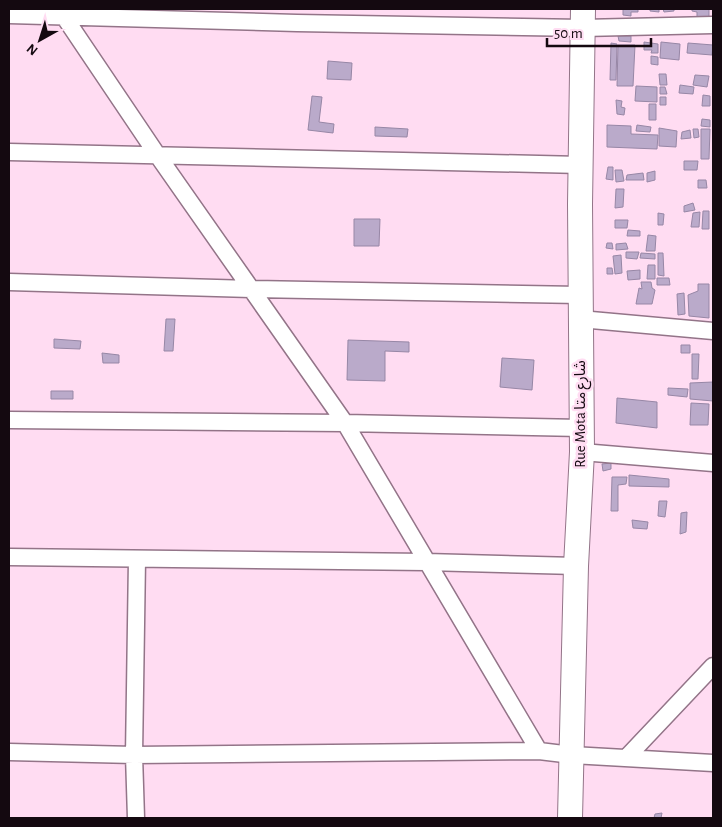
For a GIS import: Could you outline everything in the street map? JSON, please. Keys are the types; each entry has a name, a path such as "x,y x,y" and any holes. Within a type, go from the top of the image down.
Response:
{"highway":[{"name":"Rue Mota شارع متا","path":"570,818 576,566 582,452 580,295 583,18"}],"street":[{"path":"61,12 158,156 344,423 539,751"},
{"path":"9,15 61,12 583,18 713,25"},
{"path":"9,152 582,165"},
{"path":"9,282 251,290 580,295"},
{"path":"580,320 713,330"},
{"path":"9,420 344,423 581,428"},
{"path":"582,452 713,463"},
{"path":"9,557 426,562 576,566"},
{"path":"136,818 134,755 137,559"},
{"path":"627,757 713,666"},
{"path":"9,752 134,755 539,751 572,755 713,763"}],"building":[{"path":"623,9 638,9 638,12 631,12 631,16 623,15"},
{"path":"650,9 659,9 659,12 650,11"},
{"path":"663,9 674,9 674,11 664,12"},
{"path":"692,9 709,9 709,18 697,17 697,12 692,11"},
{"path":"618,36 631,36 631,42 619,41"},
{"path":"644,42 658,44 658,53 651,53 652,50 644,50"},
{"path":"661,42 680,44 679,60 660,58"},
{"path":"611,43 617,44 616,80 610,80"},
{"path":"688,43 713,45 712,55 687,53"},
{"path":"618,45 635,45 633,86 617,86"},
{"path":"651,56 658,57 658,65 651,64"},
{"path":"328,61 352,63 351,80 327,79"},
{"path":"659,74 666,74 667,85 660,85"},
{"path":"695,75 709,76 707,87 693,85"},
{"path":"680,85 694,87 693,94 679,93"},
{"path":"636,86 657,87 657,102 635,101"},
{"path":"660,87 665,87 667,94 660,94"},
{"path":"703,95 710,96 710,106 702,106"},
{"path":"312,96 322,97 319,122 334,124 333,133 308,130"},
{"path":"660,97 666,97 666,105 660,105"},
{"path":"616,100 622,101 621,107 625,108 624,115 617,114"},
{"path":"649,104 656,104 656,120 649,120"},
{"path":"702,119 710,120 710,127 701,126"},
{"path":"607,125 631,126 631,134 658,135 657,149 607,147"},
{"path":"637,125 651,127 650,132 636,131"},
{"path":"375,127 408,129 407,137 375,136"},
{"path":"659,128 677,131 676,147 659,146"},
{"path":"693,129 698,129 699,137 694,138"},
{"path":"701,129 710,129 709,159 701,159"},
{"path":"690,130 691,138 681,139 682,132"},
{"path":"684,161 698,161 697,170 684,170"},
{"path":"608,167 613,167 613,180 606,179"},
{"path":"615,170 622,170 624,181 616,182"},
{"path":"655,171 655,180 647,182 647,173"},
{"path":"643,173 644,180 626,180 627,175"},
{"path":"698,180 706,180 707,188 698,188"},
{"path":"616,189 624,189 623,207 615,208"},
{"path":"693,203 695,210 684,212 684,206"},
{"path":"703,211 709,211 709,229 702,229"},
{"path":"700,212 699,227 691,227 693,213"},
{"path":"658,213 664,214 663,225 658,225"},
{"path":"354,219 380,219 379,246 354,246"},
{"path":"615,220 628,220 627,228 615,228"},
{"path":"628,230 640,231 640,236 627,236"},
{"path":"648,235 656,236 655,251 646,251"},
{"path":"607,243 612,243 613,249 606,248"},
{"path":"626,243 628,249 616,250 616,244"},
{"path":"626,252 639,252 637,259 626,258"},
{"path":"641,253 655,254 655,259 640,258"},
{"path":"658,253 663,253 664,276 658,275"},
{"path":"621,255 622,273 615,274 613,256"},
{"path":"648,265 655,265 655,279 647,279"},
{"path":"607,268 612,268 613,274 607,274"},
{"path":"640,270 640,279 628,280 627,271"},
{"path":"657,278 669,278 670,285 657,285"},
{"path":"641,282 651,282 652,288 655,290 652,304 636,304 639,288 642,289"},
{"path":"698,284 709,284 709,318 689,316 688,295 698,291"},
{"path":"684,293 685,314 678,315 677,294"},
{"path":"166,319 175,319 173,351 164,351"},
{"path":"54,339 81,341 80,349 54,348"},
{"path":"348,340 409,342 409,352 385,351 385,381 347,380"},
{"path":"681,345 690,345 690,353 681,353"},
{"path":"102,353 119,355 119,363 103,363"},
{"path":"692,354 699,354 698,379 692,379"},
{"path":"502,358 534,360 532,390 500,387"},
{"path":"713,382 713,401 690,399 690,383"},
{"path":"668,388 688,389 687,397 668,395"},
{"path":"51,391 73,391 73,399 51,399"},
{"path":"617,398 657,402 657,428 616,423"},
{"path":"691,403 709,404 708,425 690,425"},
{"path":"611,463 611,469 603,471 602,464"},
{"path":"629,475 669,479 669,487 629,486"},
{"path":"612,477 627,477 626,484 618,485 618,511 611,511"},
{"path":"659,501 667,501 665,517 658,516"},
{"path":"687,512 686,532 680,534 681,513"},
{"path":"632,520 648,522 647,529 633,528"},
{"path":"662,813 661,818 654,818 655,814"}]}
